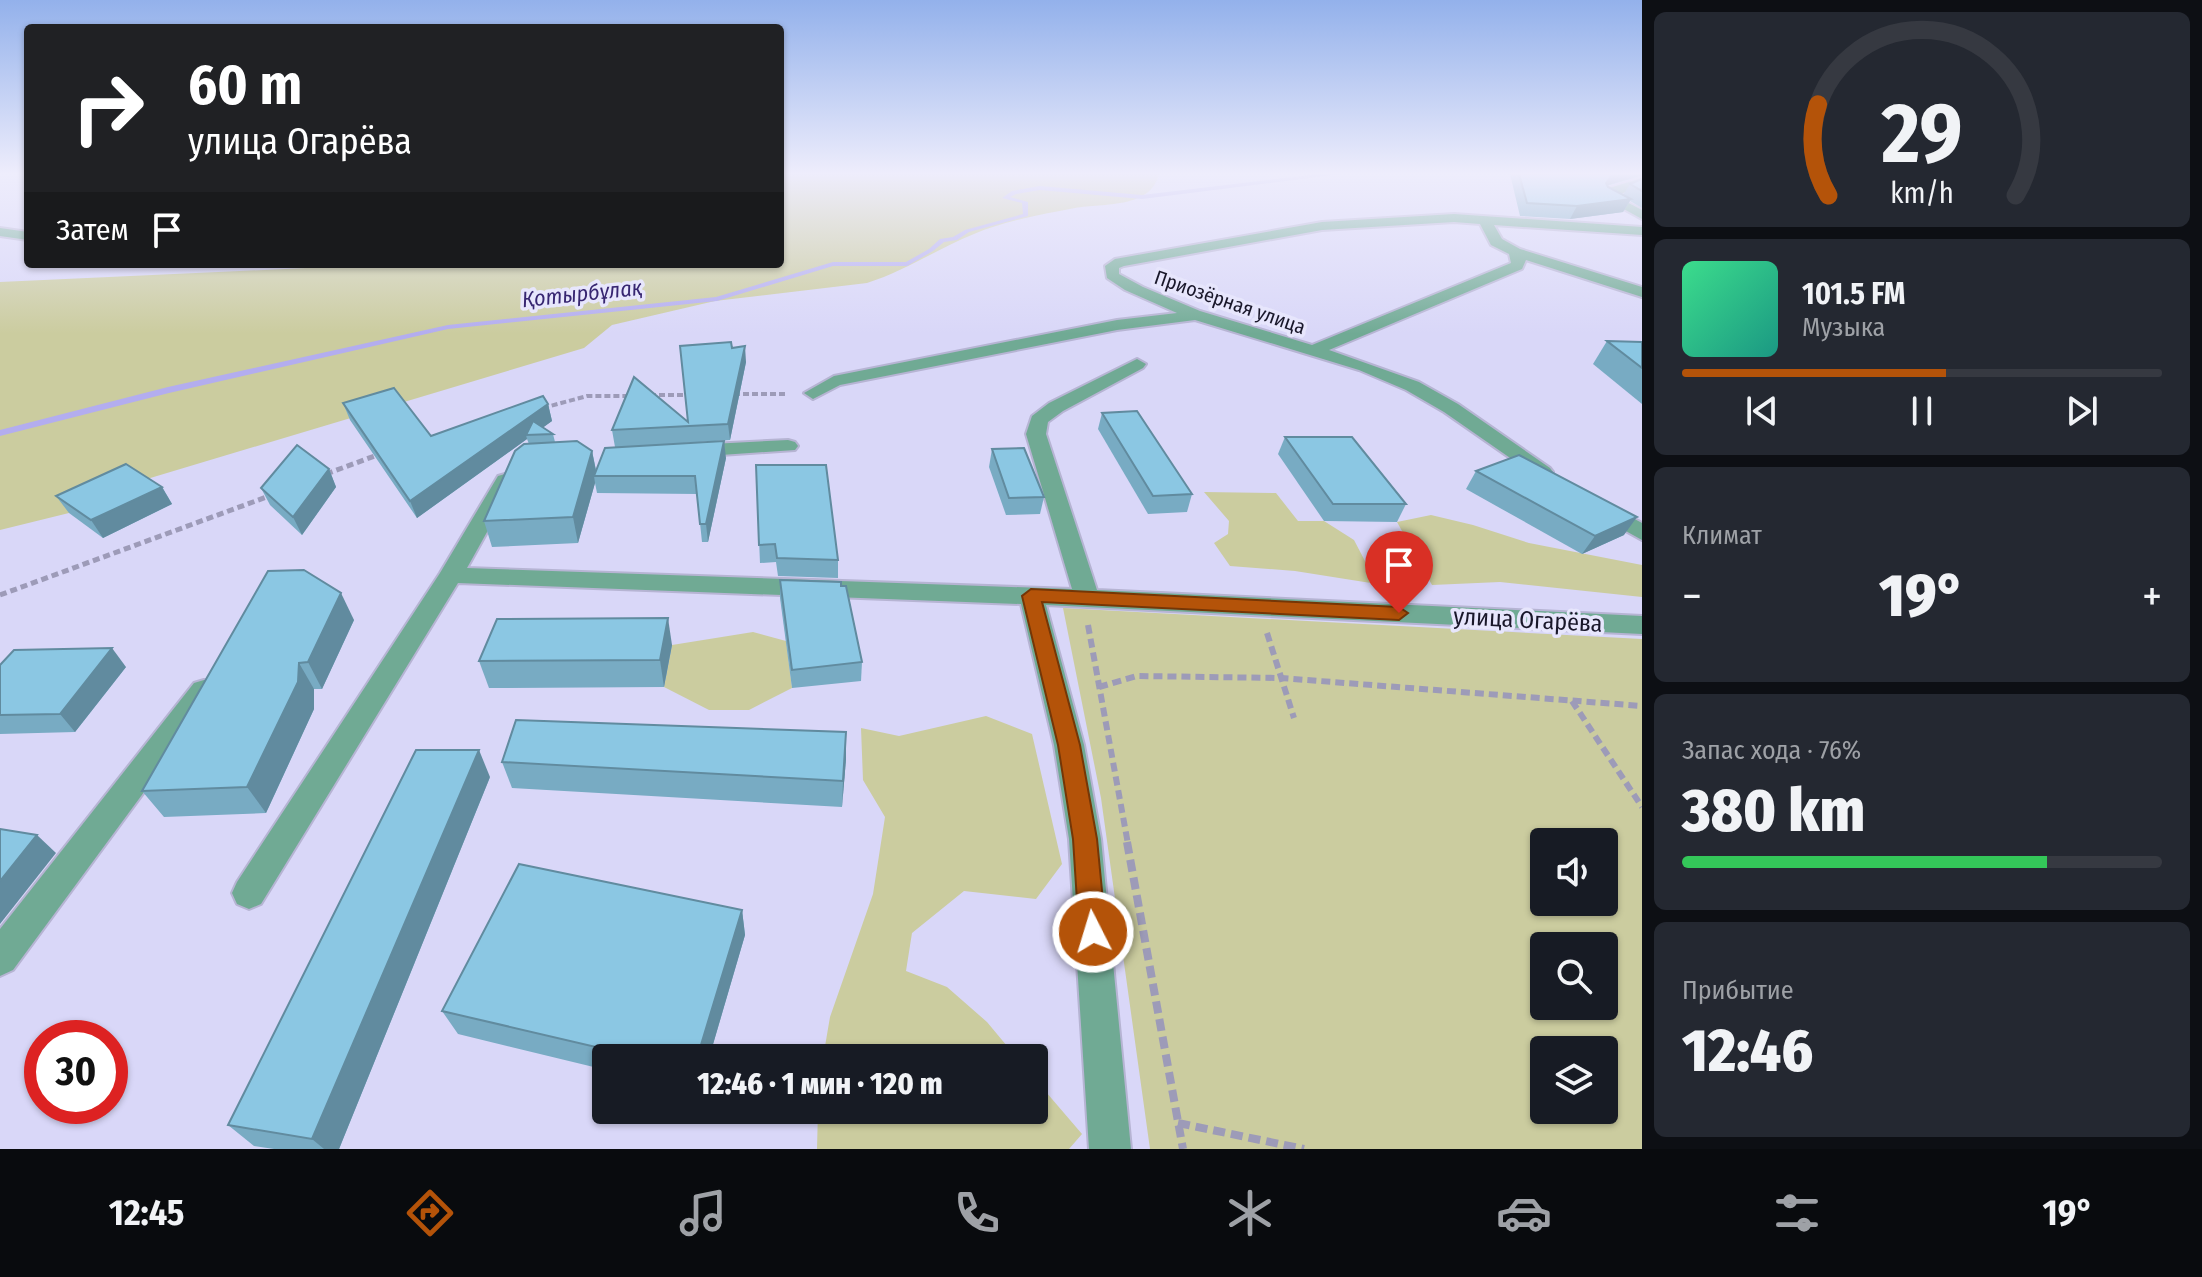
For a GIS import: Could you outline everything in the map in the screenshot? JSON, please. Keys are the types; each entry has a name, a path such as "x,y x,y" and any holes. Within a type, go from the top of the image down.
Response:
{"street":[{"name":"Приозёрная улица","path":"1319,227 1120,262 1112,266 1112,275 1122,284 1196,316 1349,360 1398,379 1563,484"},
{"path":"1488,227 1496,242 1515,252 1642,292"},
{"name":"Приозёрная улица","path":"1579,227 1642,231"},
{"path":"0,232 24,235"},
{"path":"1312,351 1517,266 1519,261 1515,252"},
{"path":"813,393 834,381 1117,325 1196,316"},
{"path":"1087,598 1036,434 1039,420 1056,407 1137,364"},
{"path":"664,452 788,446"},
{"path":"249,893 451,575 511,470 517,465"},
{"path":"1589,500 1642,533"},
{"name":"улица Огарёва","path":"451,575 1087,598 1642,625"},
{"path":"1031,596 1069,745 1085,839 1110,1149"},
{"path":"0,958 221,667"}],"path":[{"path":"723,394 813,393"},
{"path":"648,395 693,395"},
{"path":"528,412 587,396 633,396"},
{"path":"323,475 381,453"},
{"path":"0,595 280,492"},
{"path":"1258,606 1294,718"},
{"path":"1088,624 1183,1149"},
{"path":"1099,687 1137,676 1281,678 1642,706"},
{"path":"1571,700 1642,807"},
{"path":"1178,1123 1304,1149"}],"green space":[{"path":"784,227 993,227 867,283 715,301 612,325 584,348 137,482 69,513 0,530 0,282 306,268 784,268"},
{"path":"1204,492 1276,493 1298,521 1324,521 1354,540 1377,584 1295,571 1230,566 1214,543 1228,534 1229,521"},
{"path":"1431,515 1529,543 1642,565 1642,597 1500,582 1432,585 1397,522"},
{"path":"1063,608 1642,639 1642,1149 1150,1149 1101,798"},
{"path":"753,632 786,641 792,688 749,710 709,710 664,687 672,645"},
{"path":"986,716 1032,734 1062,864 1036,899 964,891 912,933 906,971 947,987 987,1022 1005,1044 825,1044 830,1017 873,894 885,817 863,780 861,728 899,736"},
{"path":"1048,1094 1082,1134 1069,1149 817,1149 818,1124 1048,1124"}],"building":[{"path":"1607,341 1642,342 1642,368"},
{"path":"731,342 732,348 745,346 728,424 612,430 634,377 688,422 680,346"},
{"path":"394,388 431,436 543,396 548,404 410,501 343,403"},
{"path":"1137,411 1192,494 1153,496 1102,413"},
{"path":"533,421 553,434 526,435"},
{"path":"1285,437 1352,437 1406,504 1333,504"},
{"path":"577,441 592,451 573,517 484,521 515,451 524,444"},
{"path":"724,441 706,524 700,524 695,476 594,476 605,448"},
{"path":"297,445 329,469 293,517 261,488"},
{"path":"1024,448 1044,497 1009,498 992,449"},
{"path":"1519,455 1637,517 1595,536 1476,471"},
{"path":"126,464 162,487 91,520 56,496"},
{"path":"756,465 826,465 838,560 777,558 775,544 759,545"},
{"path":"304,570 341,593 308,662 299,663 298,682 247,787 142,791 268,571"},
{"path":"780,580 841,582 841,586 846,586 862,662 792,670"},
{"path":"668,618 660,660 479,661 497,619"},
{"path":"112,648 60,714 0,715 0,665 14,650"},
{"path":"516,720 846,732 843,781 502,762"},
{"path":"416,750 479,750 312,1139 228,1125"},
{"path":"0,829 37,835 0,881"},
{"path":"519,864 742,910 701,1044 592,1046 442,1011"}],"waterway":[{"name":"Қотырбұлақ","path":"0,433 168,390 448,327 717,299 833,264 907,264 942,240 955,239 967,231 983,227"}],"route":[{"path":"1093,932 1085,839 1069,745 1031,596 1399,613"}]}
